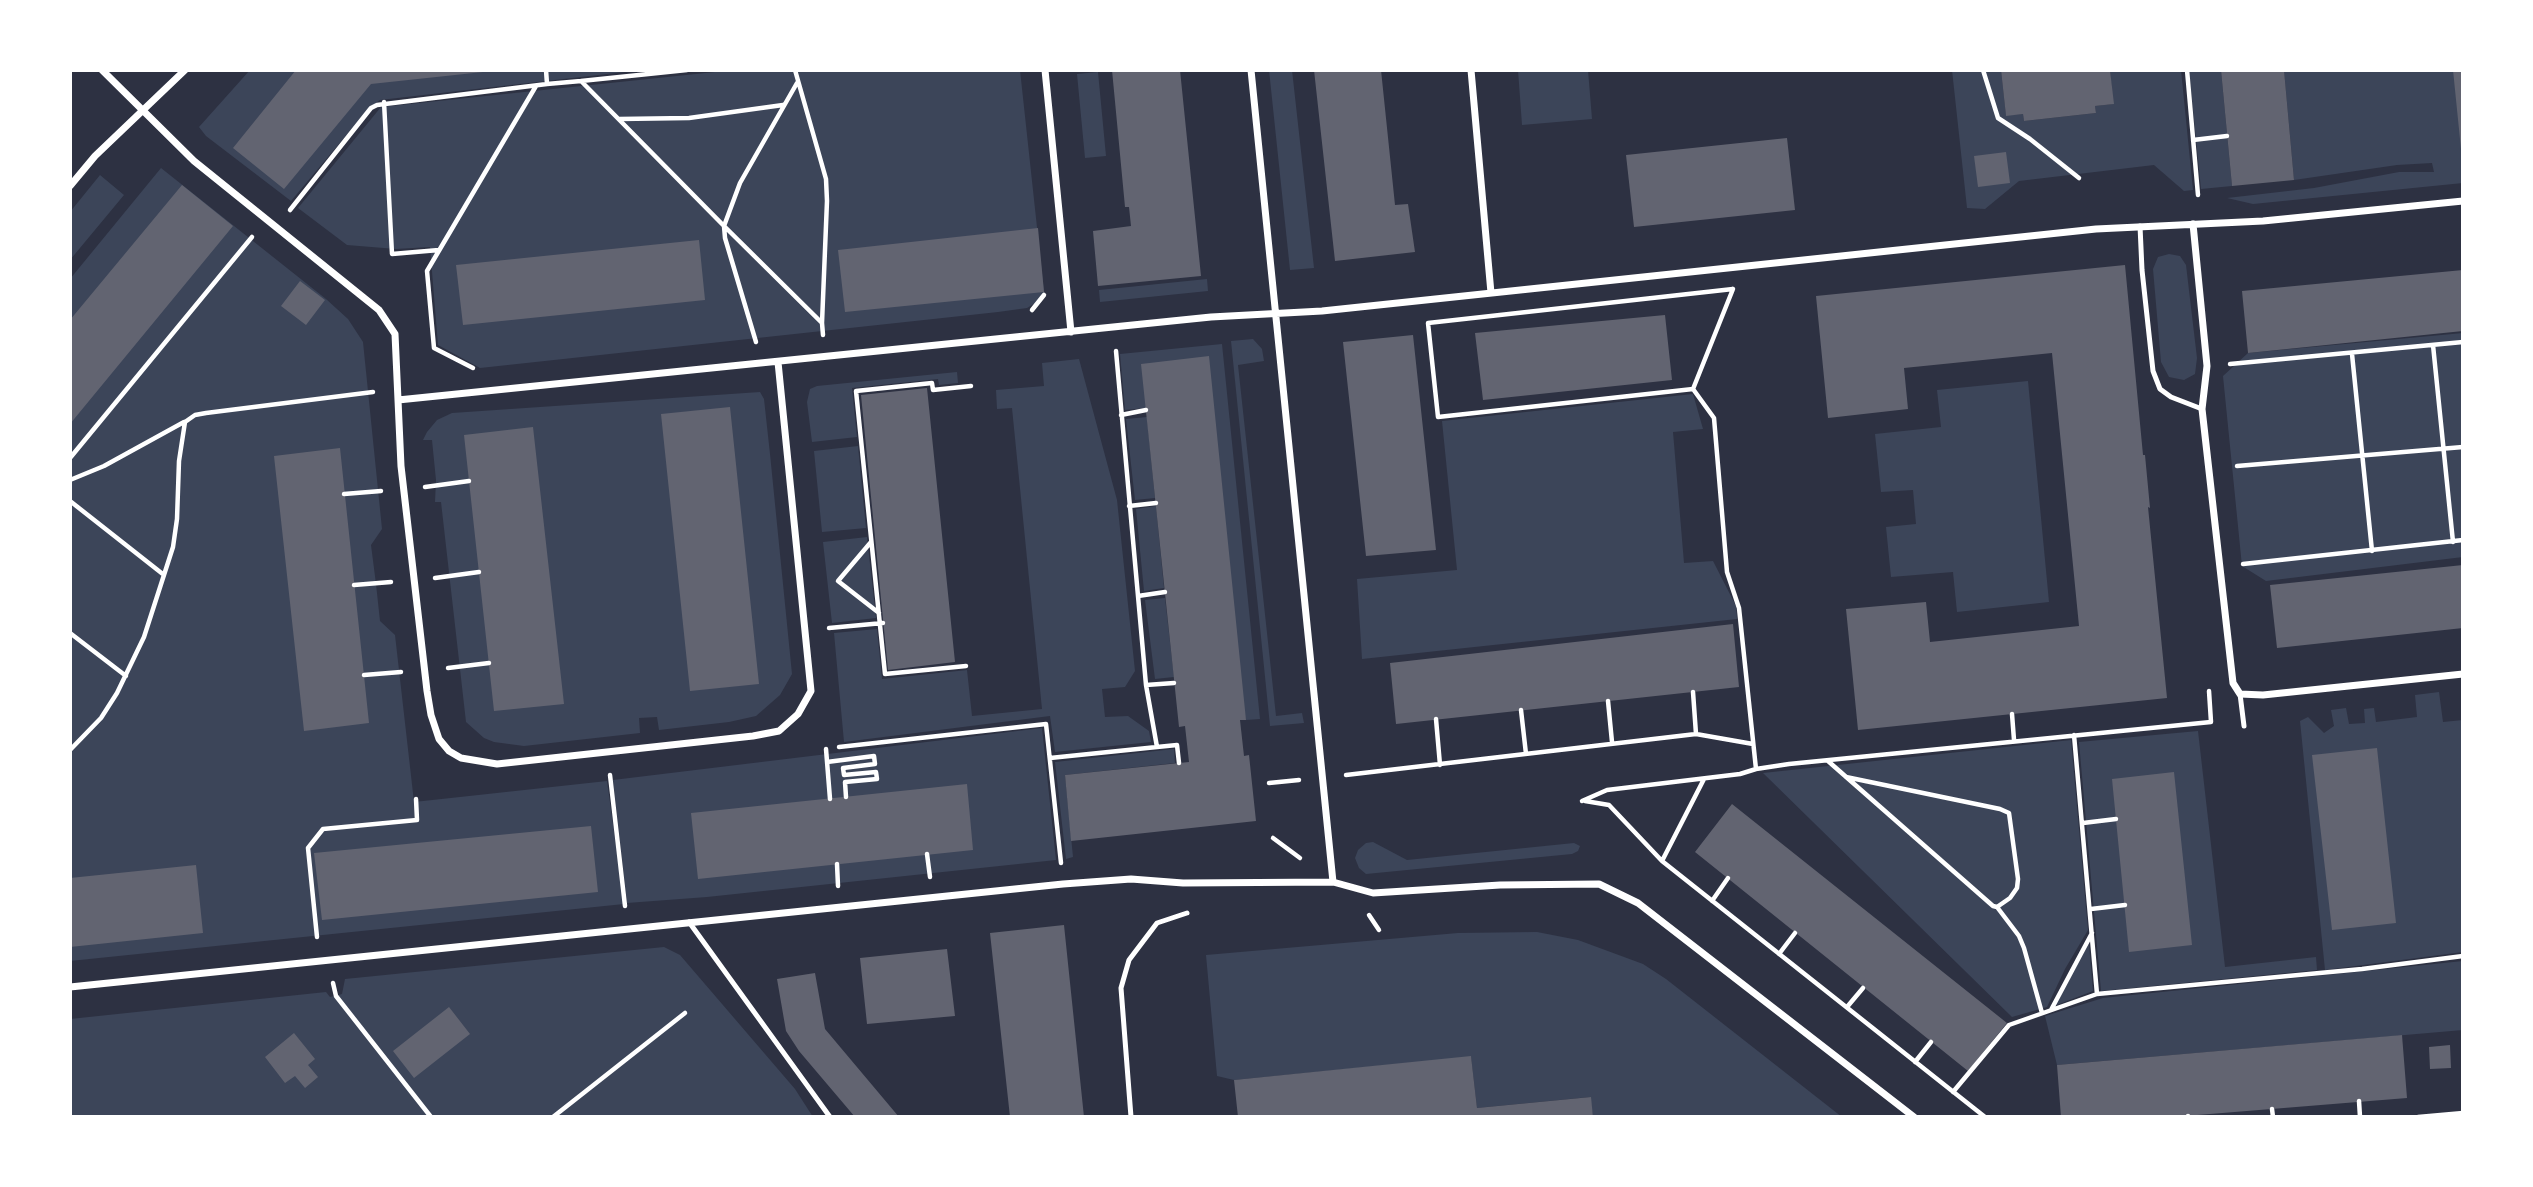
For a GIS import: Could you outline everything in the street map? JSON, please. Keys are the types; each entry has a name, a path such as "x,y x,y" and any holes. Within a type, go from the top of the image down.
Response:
{"street":[{"path":"102,70 194,161 379,310 395,334 402,477 427,691 439,739 449,751 461,758 497,764 753,736 779,731 799,714 811,691 778,362"},
{"path":"70,186 95,156 185,70"},
{"path":"1045,70 1070,332"},
{"path":"1251,70 1333,882"},
{"path":"1471,70 1491,293"},
{"path":"398,400 1211,317 1322,312 2083,230 2263,221 2463,201"},
{"path":"2193,224 2207,366 2202,409 2233,683 2239,694 2263,695 2463,674"},
{"path":"70,988 689,922 1130,879 1182,883 1333,882 1373,893 1500,885 1599,884 1638,903 1914,1117"}],"lane":[{"path":"2140,226 2153,370 2160,389 2171,397 2202,409"},
{"path":"2239,694 2244,726"},
{"path":"1131,1117 1121,988 1129,960 1157,923 1187,913"},
{"path":"689,922 830,1117"}],"path":[{"path":"546,70 547,84"},
{"path":"70,458 252,236 291,209 371,108 384,102 687,70"},
{"path":"795,70 826,179 823,335"},
{"path":"1983,70 1998,118 2030,139 2079,178"},
{"path":"2187,70 2198,195"},
{"path":"581,81 822,323"},
{"path":"743,343 757,341 725,238 724,226 740,183 797,83"},
{"path":"478,371 434,348 427,271 536,86"},
{"path":"384,102 392,254 440,250"},
{"path":"619,119 689,118 784,105"},
{"path":"2193,139 2227,136"},
{"path":"1733,289 1693,389 1438,417 1428,323 1733,289"},
{"path":"1029,312 1038,305 1045,293"},
{"path":"810,336 836,333"},
{"path":"2227,364 2463,342"},
{"path":"2433,345 2453,542"},
{"path":"1116,350 1146,685 1157,747"},
{"path":"2352,354 2372,551"},
{"path":"966,666 885,674 882,623 856,391 932,383 933,390 971,386"},
{"path":"1693,389 1714,418 1727,572 1740,608 1756,769"},
{"path":"70,480 135,450 195,415 373,392"},
{"path":"1121,415 1146,410"},
{"path":"70,750 102,718 144,637 173,547 179,461 185,422"},
{"path":"2237,466 2463,447"},
{"path":"70,501 164,575"},
{"path":"1129,506 1156,503"},
{"path":"2246,564 2463,540"},
{"path":"872,541 838,581 879,613"},
{"path":"1138,596 1165,592"},
{"path":"827,628 882,623"},
{"path":"70,633 126,676"},
{"path":"1146,685 1174,683"},
{"path":"1693,692 1696,734"},
{"path":"1608,701 1612,742"},
{"path":"1521,710 1526,754"},
{"path":"2012,714 2014,740"},
{"path":"1436,719 1440,765"},
{"path":"1985,1117 1662,861 1609,805 1582,801 1607,790 1704,779 1827,760 2211,722"},
{"path":"839,747 1046,723 1061,864"},
{"path":"1350,774 1696,734 1753,744"},
{"path":"2074,735 2097,994"},
{"path":"1050,758 1177,745 1179,763"},
{"path":"826,749 830,799"},
{"path":"827,762 874,757 875,764 843,768 844,775 876,772 877,779 845,782 846,797"},
{"path":"1827,760 1997,907 2019,936 2042,1013"},
{"path":"610,775 625,907"},
{"path":"1846,777 2009,813 2017,888 2010,898 1997,907"},
{"path":"1662,861 1704,779"},
{"path":"317,940 308,848 323,829 417,820 416,799"},
{"path":"2083,823 2116,819"},
{"path":"927,854 930,877"},
{"path":"836,864 838,887"},
{"path":"1712,901 1728,878"},
{"path":"2091,909 2124,905"},
{"path":"2051,1010 2093,932"},
{"path":"1779,954 1795,933"},
{"path":"1953,1092 2009,1025 2097,994 2362,969 2463,956"},
{"path":"1847,1007 1863,988"},
{"path":"336,996 430,1117"},
{"path":"553,1117 685,1013"},
{"path":"1915,1062 1931,1042"},
{"path":"2359,1101 2360,1117"},
{"path":"2272,1109 2273,1117"},
{"path":"2418,1117 2463,1113"}],"shaded area":[{"path":"250,70 642,70 380,100 370,107 291,201 206,136 199,127"},
{"path":"734,70 1020,70 1044,292 1037,302 1027,308 998,312 480,368 438,345 430,247 396,249 347,245 298,208 381,107"},
{"path":"1269,70 1292,70 1314,268 1290,270"},
{"path":"1518,70 1588,70 1592,119 1522,125"},
{"path":"1952,70 2001,70 2006,115 2023,114 2024,121 2096,113 2095,106 2113,104 2110,70 2181,70 2193,190 2184,191 2154,165 2019,181 1985,209 1967,208"},
{"path":"2189,70 2221,70 2232,186 2201,189"},
{"path":"2284,70 2463,70 2463,183 2253,204 2227,198 2314,188 2399,172 2434,172 2432,163 2397,165 2294,180"},
{"path":"1098,72 1106,156 1085,158 1077,74"},
{"path":"161,168 326,299 348,319 363,342 382,529 371,545 380,621 395,635 414,802 607,781 624,904 70,961 70,279"},
{"path":"100,175 124,195 70,260 70,212"},
{"path":"2169,254 2180,256 2186,265 2197,358 2195,374 2184,380 2169,377 2161,362 2153,269 2158,257"},
{"path":"1207,279 1208,291 1100,302 1099,290"},
{"path":"2463,333 2463,557 2266,581 2242,566 2223,376 2248,353"},
{"path":"1253,339 1262,349 1264,361 1238,365 1276,716 1302,713 1304,723 1270,726 1231,341"},
{"path":"1222,344 1260,719 1246,720 1146,408 1125,410 1120,354"},
{"path":"1079,359 1117,500 1135,671 1125,687 1102,689 1105,717 1128,716 1149,731 1151,742 1055,752 1050,716 844,742 834,633 877,629 882,679 967,670 972,716 1042,709 1012,408 997,409 996,390 1044,386 1042,363"},
{"path":"957,372 958,383 939,385 938,379 852,388 857,437 812,442 807,402 810,389 817,386"},
{"path":"2028,381 2049,602 1957,612 1953,572 1891,577 1886,527 1916,524 1913,490 1881,492 1875,434 1941,427 1937,390"},
{"path":"760,392 764,399 792,674 780,695 756,716 729,722 659,730 657,717 639,718 640,733 524,746 484,738 466,722 441,502 435,502 432,440 423,440 427,432 437,420 452,413"},
{"path":"1693,394 1703,429 1673,432 1684,563 1713,561 1736,606 1737,619 1362,659 1357,579 1457,570 1442,421"},
{"path":"1147,417 1155,498 1135,500 1126,419"},
{"path":"858,446 866,528 822,532 814,451"},
{"path":"1156,506 1164,588 1144,591 1136,509"},
{"path":"867,537 876,618 832,623 823,542"},
{"path":"1165,598 1174,677 1155,679 1145,600"},
{"path":"2439,692 2443,722 2463,720 2463,952 2325,970 2300,721 2308,717 2324,733 2334,726 2331,710 2346,708 2349,724 2365,723 2364,709 2374,708 2376,722 2417,717 2415,695"},
{"path":"1042,728 1056,860 627,903 613,780"},
{"path":"2198,731 2225,967 2316,957 2317,970 2101,991 2079,742"},
{"path":"2071,740 2088,930 2047,1007 2012,1017 1763,773"},
{"path":"1174,749 1175,763 1065,775 1073,857 1066,859 1055,762"},
{"path":"1373,842 1407,860 1574,843 1580,846 1578,851 1572,854 1366,874 1359,868 1355,858 1358,850 1366,843"},
{"path":"1537,932 1578,940 1643,964 1666,979 1842,1117 1593,1117 1590,1097 1477,1108 1471,1057 1234,1080 1217,1076 1206,955 1458,933"},
{"path":"2089,944 2093,991 2054,1006"},
{"path":"664,947 680,955 795,1089 813,1117 70,1117 70,1019 326,992 330,997 342,994 345,979"},
{"path":"2463,961 2463,1030 2057,1065 2045,1016 2103,998"}],"building":[{"path":"296,70 483,72 371,84 284,189 233,148"},
{"path":"1112,70 1180,70 1201,276 1098,286 1093,231 1131,226 1129,207 1125,207"},
{"path":"1314,70 1381,70 1395,205 1408,204 1415,252 1335,261"},
{"path":"2001,70 2110,70 2114,104 2095,106 2096,113 2024,121 2023,114 2006,116"},
{"path":"2221,70 2284,70 2294,180 2232,186"},
{"path":"2453,70 2463,70 2463,149 2461,149"},
{"path":"1787,138 1795,210 1634,227 1626,155"},
{"path":"2006,152 2010,183 1978,187 1974,156"},
{"path":"182,185 233,226 70,424 70,320"},
{"path":"1038,228 1044,292 845,312 838,250"},
{"path":"699,240 705,300 463,325 456,265"},
{"path":"2125,265 2167,698 1858,730 1846,609 1926,602 1930,642 2079,626 2052,353 1904,368 1908,409 1828,418 1816,296"},
{"path":"2463,270 2463,331 2248,353 2242,291"},
{"path":"300,281 325,300 306,325 281,306"},
{"path":"1665,315 1672,380 1483,400 1475,333"},
{"path":"1413,335 1436,550 1366,556 1343,342"},
{"path":"1209,356 1246,720 1240,720 1244,756 1249,755 1256,821 1071,841 1065,775 1189,762 1185,726 1179,727 1141,364"},
{"path":"927,388 955,662 888,670 861,395"},
{"path":"730,407 759,684 690,691 661,414"},
{"path":"533,427 564,704 494,711 464,435"},
{"path":"340,448 369,723 304,731 274,456"},
{"path":"2463,565 2463,628 2277,648 2270,585"},
{"path":"1733,624 1739,687 1396,724 1390,663"},
{"path":"2377,748 2396,923 2332,930 2312,755"},
{"path":"2174,772 2192,945 2129,952 2112,779"},
{"path":"967,784 973,850 698,879 691,813"},
{"path":"1732,804 2007,1023 1968,1071 1695,852"},
{"path":"591,826 598,892 322,920 314,853"},
{"path":"196,865 203,933 70,947 70,878"},
{"path":"1064,925 1084,1117 1010,1117 990,933"},
{"path":"947,949 955,1016 867,1024 860,958"},
{"path":"815,973 825,1029 899,1117 855,1117 799,1051 786,1031 777,979"},
{"path":"449,1007 470,1034 414,1078 393,1051"},
{"path":"294,1033 315,1059 308,1065 318,1077 305,1088 295,1076 285,1083 265,1057"},
{"path":"2402,1035 2407,1098 2173,1117 2061,1117 2057,1065"},
{"path":"2450,1045 2451,1068 2430,1069 2429,1047"},
{"path":"1471,1056 1477,1108 1591,1097 1593,1117 1238,1117 1234,1080"}]}
